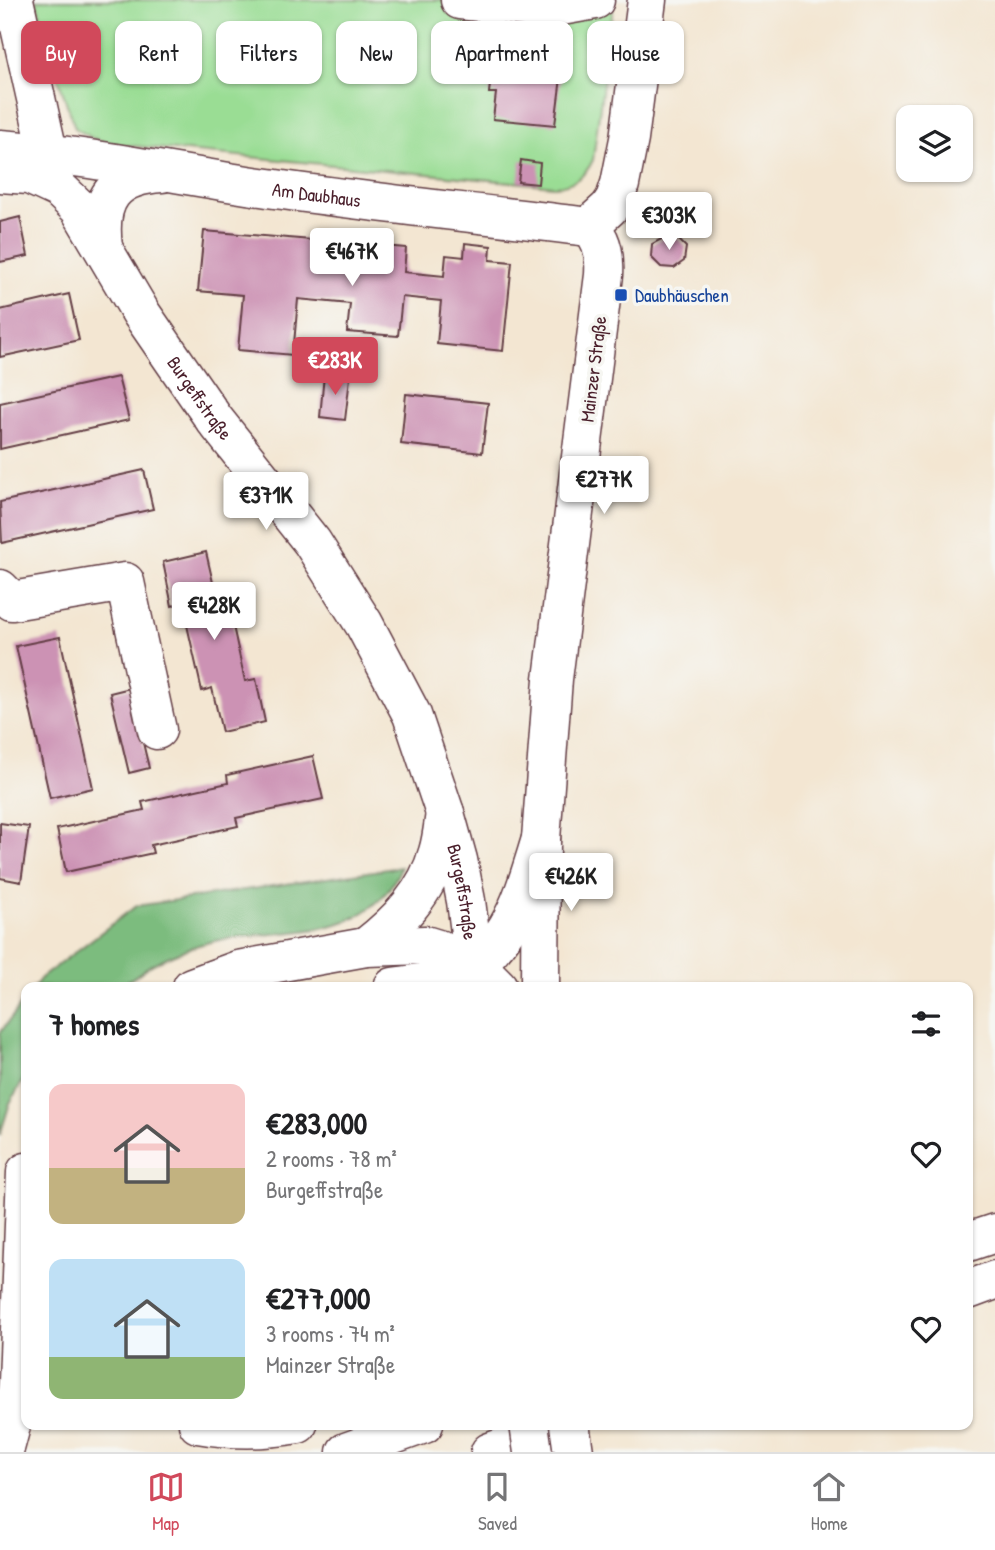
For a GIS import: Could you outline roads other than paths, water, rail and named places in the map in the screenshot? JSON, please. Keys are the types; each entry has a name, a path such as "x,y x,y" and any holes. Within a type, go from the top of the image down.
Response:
{"main road":[{"path":"14,0 26,167"},
{"path":"460,0 544,9 595,0"},
{"path":"587,227 609,208 620,184 629,139 648,0"},
{"name":"Am Daubhaus","path":"0,149 26,167 107,161 164,173 278,189 587,227"},
{"name":"Burgeffstraße","path":"26,167 59,189 79,208 141,313 214,419 312,542 363,624 412,715 458,860 483,979"},
{"path":"103,247 104,212 112,192 129,178 142,174 164,173"},
{"name":"Mainzer Straße","path":"541,839 553,679 605,264 599,240 587,227"},
{"path":"0,589 12,601 125,582 158,730"},
{"path":"366,947 397,922 422,890 438,853 445,813"},
{"path":"483,979 496,945 521,902 541,839"},
{"path":"540,982 541,839"},
{"path":"206,982 238,970 366,947 425,945 450,951 483,979"},
{"path":"422,982 446,978 483,979"},
{"path":"973,1240 995,1233"},
{"path":"973,1288 995,1280"},
{"path":"4,1452 15,1411 21,1316"},
{"path":"346,1452 407,1430"},
{"path":"530,1430 533,1452"},
{"path":"490,1452 551,1430"},
{"path":"569,1430 574,1452"}],"place":[{"name":"Daubhäuschen","path":"621,295"}]}
